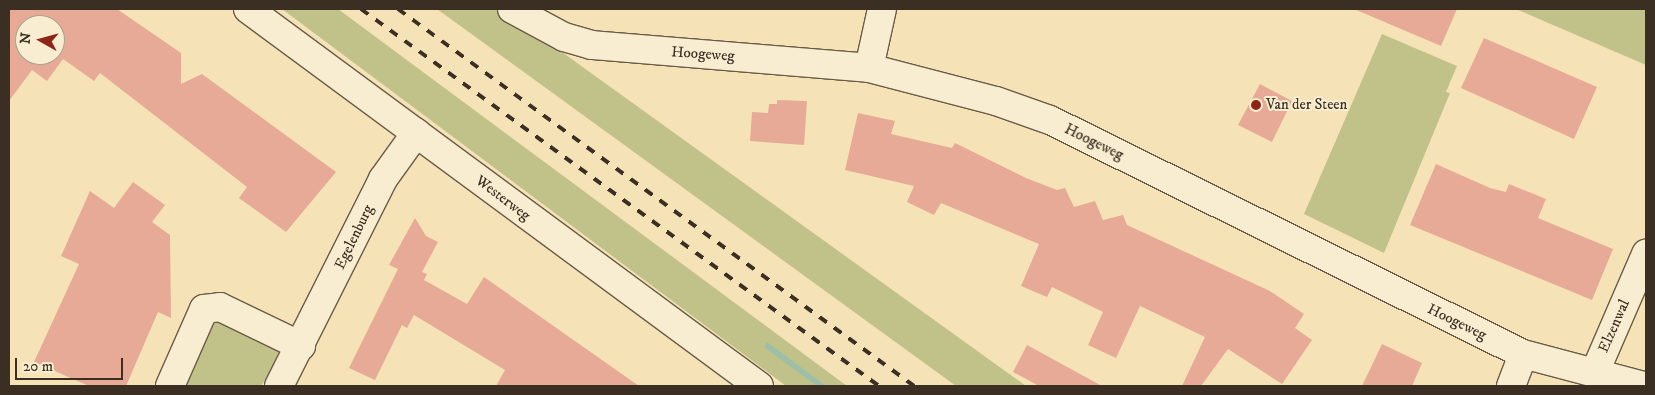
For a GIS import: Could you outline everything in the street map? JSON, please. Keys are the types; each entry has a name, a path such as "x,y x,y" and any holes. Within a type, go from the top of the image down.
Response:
{"street":[{"name":"Westerweg","path":"248,9 759,386"},
{"name":"Hoogeweg","path":"512,9 564,37 592,45 870,68 948,86 1050,120 1524,354 1644,386"},
{"path":"870,68 882,9"},
{"name":"Egelenburg","path":"280,386 383,179 416,133"},
{"name":"Elzenwal","path":"1595,372 1646,254"},
{"path":"170,386 204,309 220,307 301,346"},
{"path":"1511,386 1524,354"}],"shaded area":[{"path":"282,9 338,9 847,386 786,386"},
{"path":"437,9 502,9 1026,386 956,386"},
{"path":"1516,9 1646,9 1646,65"},
{"path":"1382,34 1457,66 1446,92 1450,93 1384,253 1304,214"},
{"path":"228,320 284,351 261,386 179,386 206,325"},
{"path":"767,342 826,386 817,386 764,347"}],"building":[{"path":"9,9 117,9 181,53 181,84 202,74 336,172 286,232 239,198 247,187 100,73 94,81 65,60 65,15 15,15 15,65 59,65 47,81 32,70 9,101"},
{"path":"1354,9 1457,9 1441,46"},
{"path":"1484,38 1597,87 1574,139 1461,88"},
{"path":"1260,84 1292,101 1272,142 1238,125"},
{"path":"777,100 807,101 804,145 750,141 752,112 768,113 769,104 777,104"},
{"path":"858,113 895,121 891,134 952,148 955,143 1026,178 1057,190 1065,188 1074,207 1095,201 1103,220 1123,215 1127,225 1270,291 1304,314 1295,328 1312,340 1282,384 1228,349 1201,386 1182,386 1205,337 1140,306 1116,358 1088,345 1103,312 1052,287 1047,297 1021,286 1039,244 941,203 934,215 907,202 914,186 845,170"},
{"path":"1436,164 1490,188 1506,192 1509,184 1546,199 1538,218 1613,249 1592,300 1410,225"},
{"path":"133,182 165,205 152,222 170,235 171,318 158,312 126,386 89,386 34,362 79,264 61,256 90,191 114,208"},
{"path":"415,218 426,236 438,242 422,272 427,274 424,280 467,304 484,277 639,386 496,386 505,370 414,315 407,328 402,325 375,380 349,368 398,269 389,265"},
{"path":"1382,344 1422,363 1412,386 1362,386"},
{"path":"1027,345 1102,386 1039,386 1013,372"}],"railway":[{"path":"361,9 879,386"},
{"path":"398,9 914,386"}],"place":[{"name":"Van der Steen","path":"1256,105"}]}
